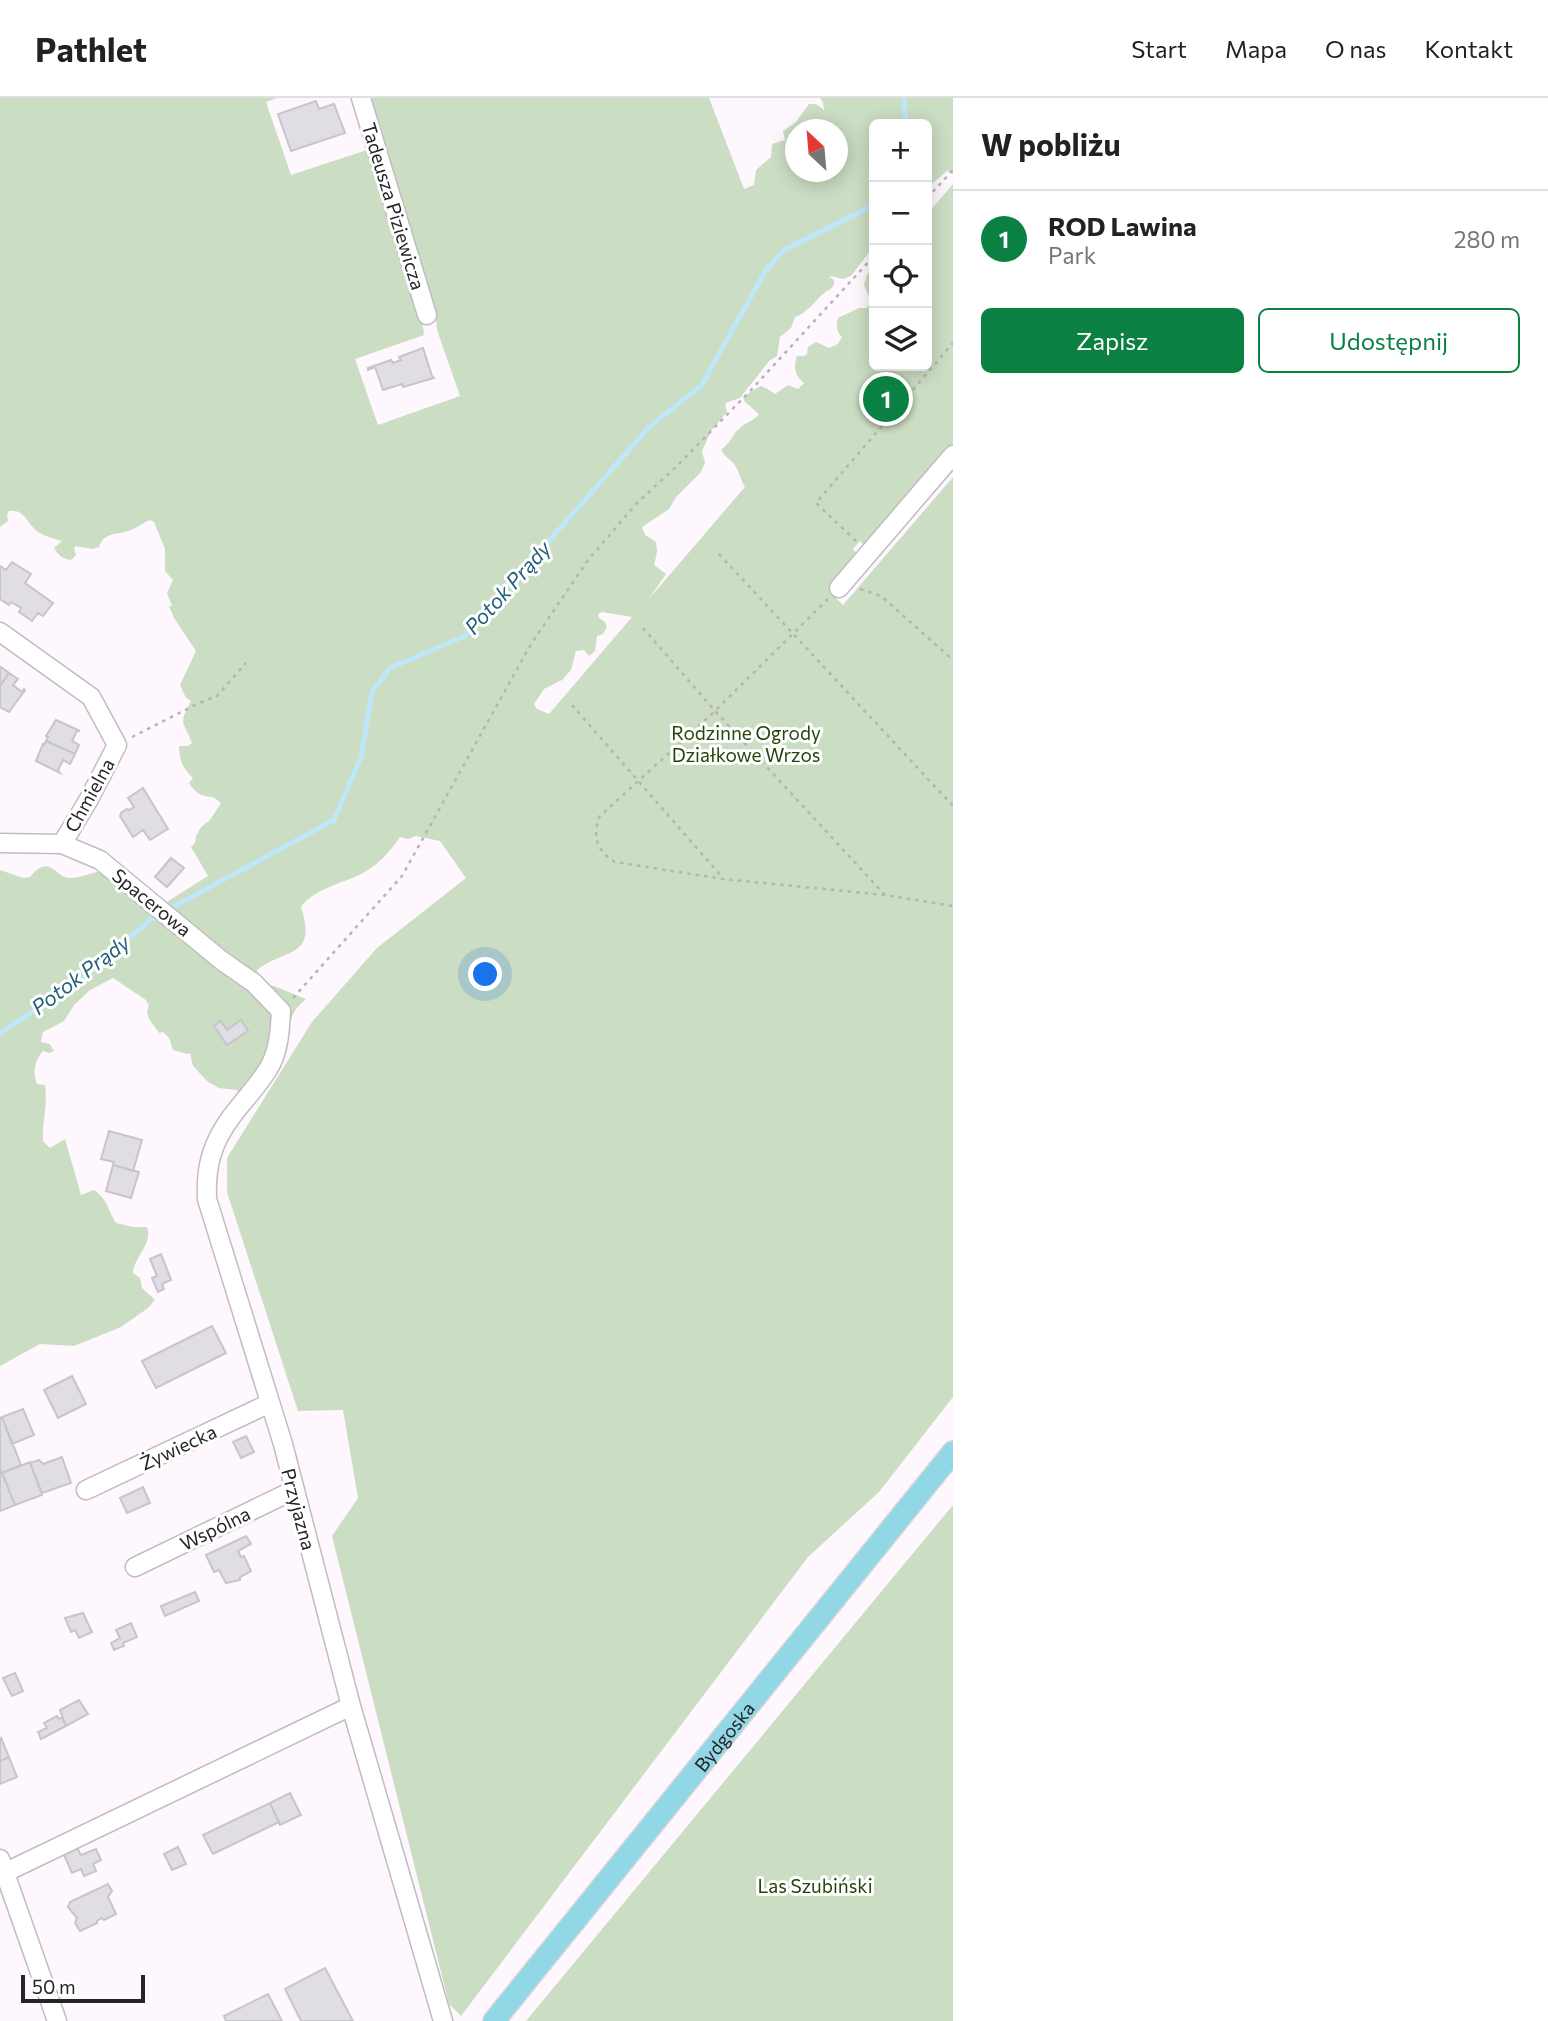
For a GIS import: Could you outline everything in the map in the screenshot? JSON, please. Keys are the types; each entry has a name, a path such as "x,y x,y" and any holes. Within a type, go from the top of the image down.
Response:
{"main road":[{"name":"Bydgoska","path":"494,2021 953,1452"}],"street":[{"name":"Tadeusza Piziewicza","path":"360,98 427,315"},
{"path":"840,586 953,455"},
{"name":"Chmielna","path":"0,632 91,697 117,745 62,844"},
{"name":"Spacerowa","path":"0,843 62,844 100,860 221,960 254,983 281,1011"},
{"name":"Przyjazna","path":"281,1011 280,1037 271,1065 222,1129 211,1155 206,1177 207,1199 270,1403 351,1706 443,2021"},
{"name":"Żywiecka","path":"86,1490 270,1403"},
{"name":"Wspólna","path":"135,1567 294,1490"},
{"path":"57,2021 2,1869 351,1706"}],"path":[{"path":"932,193 953,170"},
{"path":"281,1011 402,876 531,644 588,560 637,503 744,398 869,261"},
{"path":"868,554 816,503 953,343"},
{"path":"719,554 953,806"},
{"path":"953,660 881,596 840,586 715,711 599,817 595,832 603,854 615,862 723,879 885,895 953,906"},
{"path":"643,628 715,711 885,895"},
{"path":"117,745 218,696 246,663"},
{"path":"572,705 723,879"}],"green space":[{"name":"Rodzinne Ogrody Działkowe Wrzos","path":"0,98 277,98 266,102 291,175 367,150 351,99 353,98 420,307 424,335 355,359 378,425 460,396 366,98 709,98 744,189 754,185 756,170 771,157 772,144 785,140 785,182 848,182 848,119 798,119 809,104 816,104 824,110 820,98 953,98 953,174 947,171 932,184 932,119 869,119 869,253 851,276 843,279 831,276 828,279 832,278 834,281 832,288 795,317 791,328 780,337 777,356 769,361 740,398 725,404 727,412 711,431 702,451 705,463 701,472 676,497 669,509 642,527 645,535 656,542 654,565 666,574 648,600 745,487 736,466 721,450 740,428 759,414 743,397 760,386 775,394 788,385 798,389 804,383 796,371 797,356 807,354 808,347 816,342 829,348 838,344 842,337 837,328 838,318 869,306 869,371 932,371 932,208 953,184 953,449 867,550 860,541 853,549 859,557 831,593 843,605 953,477 953,1397 879,1492 808,1557 461,2016 449,2004 332,1536 358,1498 343,1410 298,1411 227,1192 227,1158 312,1022 377,948 466,878 440,841 416,836 408,839 400,837 387,854 371,868 320,891 306,901 301,907 305,924 302,944 296,950 257,970 264,986 274,986 306,999 291,1020 281,1064 251,1104 237,1090 219,1088 208,1082 193,1066 190,1053 173,1050 169,1038 163,1032 159,1033 148,1017 149,1006 146,1000 113,978 90,990 74,1005 64,1021 43,1032 41,1042 50,1044 54,1051 43,1051 36,1062 35,1080 37,1084 45,1085 43,1141 50,1148 65,1139 81,1195 94,1190 105,1202 116,1223 147,1227 147,1239 133,1273 140,1278 142,1288 155,1300 121,1327 74,1346 40,1344 0,1366 0,870 23,878 47,867 69,878 103,870 162,905 208,876 191,847 201,827 210,820 221,803 194,789 189,783 193,778 181,760 179,746 192,743 183,722 191,701 186,698 180,685 196,651 169,606 172,606 167,593 173,580 165,571 165,549 154,522 150,520 131,530 107,536 99,547 92,549 75,546 76,555 71,560 61,556 54,548 62,541 40,533 19,512 9,511 8,521 0,527","holes":["602,612 632,617 549,714 537,709 534,704 544,689 562,680 571,670 576,651 584,650 589,656 595,651 597,636 603,634 607,627 598,614"]},
{"path":"869,273 869,295 864,285"},
{"name":"Las Szubiński","path":"953,1505 953,2021 526,2021"}],"building":[{"path":"316,101 319,109 334,104 345,133 291,151 278,114"},
{"path":"423,348 434,378 383,390 375,367 368,370 391,360 393,363 401,360 399,357"},
{"path":"12,562 31,574 25,583 53,603 43,616 38,613 32,621 19,612 21,608 0,599 0,566 6,570"},
{"path":"0,668 9,673 0,686"},
{"path":"9,673 18,679 13,685 22,692 25,690 9,712 0,707 0,686"},
{"path":"56,720 80,731 77,731 72,741 79,745 75,754 46,741 46,736"},
{"path":"46,741 75,754 70,764 63,760 58,770 60,773 36,761"},
{"path":"143,788 168,829 150,840 143,830 133,837 120,816 127,809 134,807 128,798"},
{"path":"171,858 184,868 167,887 155,877"},
{"path":"241,1020 248,1031 227,1045 214,1026 221,1021 227,1030"},
{"path":"109,1131 142,1140 133,1171 101,1159"},
{"path":"113,1165 139,1172 131,1198 106,1191"},
{"path":"161,1254 171,1280 162,1284 164,1289 158,1292 152,1278 157,1276 150,1259"},
{"path":"212,1326 226,1353 156,1388 142,1361"},
{"path":"72,1376 86,1404 58,1418 44,1390"},
{"path":"23,1409 34,1435 12,1444 2,1417"},
{"path":"2,1417 21,1465 2,1473 0,1418"},
{"path":"246,1436 254,1452 241,1458 233,1442"},
{"path":"62,1457 71,1483 42,1493 30,1463 39,1460 43,1464"},
{"path":"30,1462 42,1495 15,1505 2,1473"},
{"path":"0,1473 15,1505 0,1511"},
{"path":"143,1487 150,1503 127,1513 120,1498"},
{"path":"246,1536 251,1544 238,1551 241,1557 244,1556 251,1571 240,1577 240,1580 226,1583 219,1570 214,1572 206,1555"},
{"path":"195,1592 199,1601 165,1616 161,1606"},
{"path":"83,1613 92,1632 79,1638 75,1630 71,1632 65,1618"},
{"path":"131,1623 137,1637 114,1650 111,1643 120,1638 116,1630"},
{"path":"15,1673 23,1691 12,1696 3,1678"},
{"path":"79,1700 88,1714 66,1726 60,1710"},
{"path":"57,1716 59,1719 62,1717 66,1726 41,1739 38,1732 47,1728 44,1723"},
{"path":"0,1739 9,1757 0,1761"},
{"path":"9,1757 17,1777 0,1784 0,1761"},
{"path":"290,1793 301,1815 280,1825 270,1803"},
{"path":"270,1803 279,1822 213,1854 203,1835"},
{"path":"178,1847 186,1864 172,1870 164,1854"},
{"path":"77,1848 81,1855 96,1849 101,1860 93,1864 96,1871 84,1876 81,1869 72,1873 64,1855"},
{"path":"108,1884 112,1891 108,1897 116,1914 104,1920 102,1918 80,1931 75,1923 77,1918 68,1907 70,1902"},
{"path":"325,1968 353,2021 301,2021 285,1989"},
{"path":"268,1994 282,2021 226,2021 224,2016"}],"waterway":[{"name":"Potok Prądy","path":"904,98 906,119"},
{"name":"Potok Prądy","path":"0,1033 83,978 151,919 334,820 361,757 372,692 390,668 465,636 650,426 701,386 766,270 784,250 869,208"}],"place":[{"name":"ROD Lawina","path":"886,399"}]}
